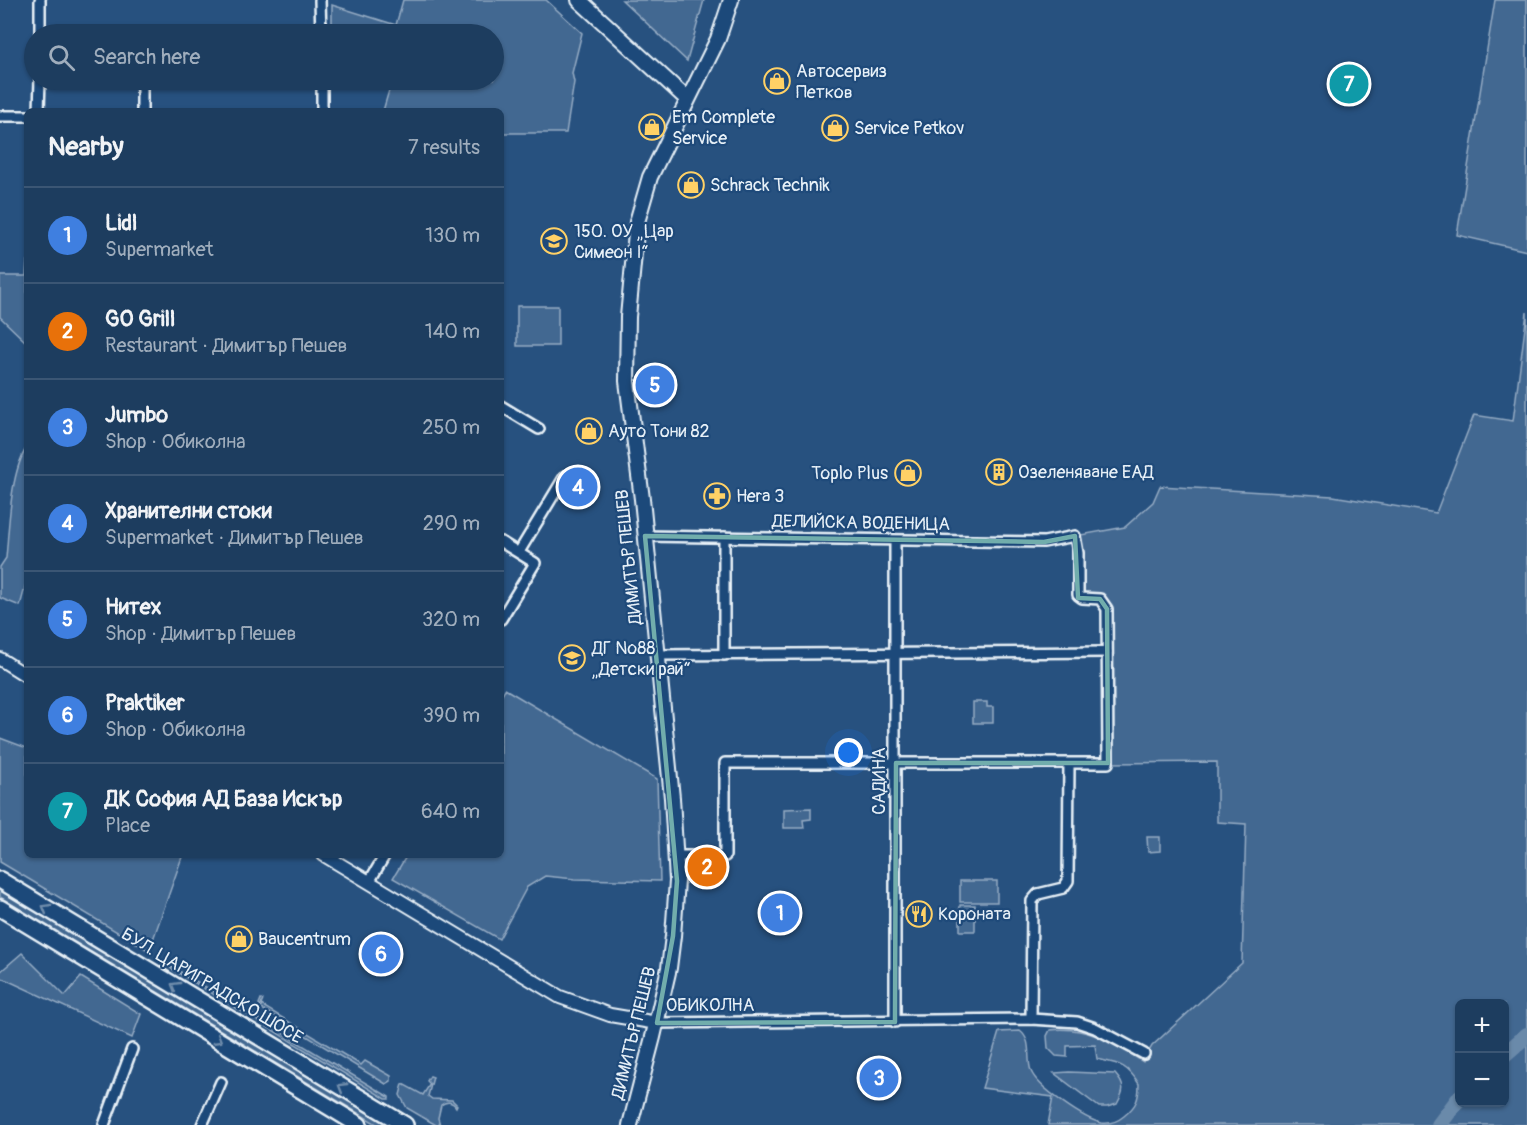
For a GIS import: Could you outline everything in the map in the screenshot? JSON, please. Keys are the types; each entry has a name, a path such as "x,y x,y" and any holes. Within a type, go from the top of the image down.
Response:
{"highway":[{"name":"БУЛ. ЦАРИГРАДСКО ШОСЕ","path":"0,880 405,1125"},
{"path":"0,908 359,1125"}],"main road":[{"path":"579,0 687,99"},
{"name":"ДИМИТЪР ПЕШЕВ","path":"630,1125 669,968 674,936 677,881 672,798 627,381 628,317 637,222 650,177 718,39 731,0"}],"street":[{"path":"40,0 40,24"},
{"path":"320,0 321,24"},
{"path":"39,108 40,90"},
{"path":"142,90 142,108"},
{"path":"322,90 322,108"},
{"path":"0,116 24,116"},
{"path":"504,408 539,429"},
{"path":"519,552 565,476"},
{"name":"ДЕЛИЙСКА ВОДЕНИЦА","path":"645,536 1044,542 1075,536 1078,553 1078,595 1082,598 1100,599 1107,609 1107,652"},
{"path":"724,537 724,655"},
{"name":"САДИНА","path":"895,541 896,1022"},
{"path":"504,544 535,562 504,614"},
{"path":"657,655 1107,652 1108,763 725,763 725,856 676,856"},
{"path":"0,659 24,674"},
{"path":"1031,1020 1032,901 1038,894 1063,888 1068,881 1069,764"},
{"name":"ОБИКОЛНА","path":"329,858 560,998 610,1015 657,1023 1031,1020 1077,1022 1095,1028 1144,1054"},
{"path":"369,882 382,858"},
{"path":"104,1125 132,1049"},
{"path":"202,1125 221,1082"}],"highlighted area":[{"path":"645,536 1044,542 1075,536 1078,598 1100,599 1107,609 1108,763 896,763 895,1022 657,1023 673,936 677,881"}],"shaded area":[{"path":"403,0 546,0 582,33 572,73 574,82 566,133 504,133 504,108 384,108 389,90 504,90 504,24 396,24"},
{"path":"622,0 704,0 687,61"},
{"path":"1495,0 1527,0 1527,251 1457,235"},
{"path":"332,5 393,24 332,24"},
{"path":"0,276 24,276 24,340 0,317"},
{"path":"517,306 558,306 558,346 517,346"},
{"path":"1527,312 1527,1125 1048,1125 1053,1097 982,1088 999,1032 1020,1031 1028,1044 1031,1071 1042,1085 1062,1102 1094,1121 1111,1123 1117,1121 1136,1102 1139,1084 1135,1077 1122,1066 1097,1059 1095,1045 1067,1046 1067,1057 1056,1056 1048,1048 1047,1036 1050,1030 1076,1030 1100,1037 1143,1062 1152,1046 1242,963 1246,824 1217,822 1217,762 1108,763 1107,609 1100,599 1082,598 1075,536 1125,527 1153,502 1160,486 1333,496 1436,513 1474,415 1513,421"},
{"path":"24,452 24,591 20,606 0,598 0,567 6,558 9,516"},
{"path":"505,689 657,779 660,881 545,876 527,887 499,939 393,878 405,858 504,858"},
{"path":"973,702 987,702 987,707 993,707 993,723 973,723"},
{"path":"0,738 24,747 24,858 182,858 149,951 0,862"},
{"path":"811,808 811,819 803,820 804,828 784,828 784,809"},
{"path":"1147,837 1160,837 1160,851 1148,852"},
{"path":"960,881 997,881 997,902 960,902"},
{"path":"0,888 391,1125 378,1125 0,897"},
{"path":"960,905 975,905 975,931 960,931"},
{"path":"22,953 65,996 81,977 141,1014 132,1038 0,977 0,972"},
{"path":"164,962 389,1097 389,1099 162,963"},
{"path":"261,999 263,1000 261,1005 361,1065 365,1061 391,1076 391,1081 386,1084 262,1009 259,1004"},
{"path":"1054,1073 1115,1074 1123,1089 1117,1104 1099,1107"},
{"path":"430,1076 433,1077 428,1096 432,1099 452,1100 457,1105 456,1107 449,1102 441,1105 438,1118 440,1125 436,1125 407,1108 400,1095 403,1084 423,1095 430,1084 427,1081"}],"waterway":[{"path":"1506,1053 1527,1035"},
{"path":"1439,1125 1455,1104"}],"place":[{"name":"Автосервиз Петков","path":"777,81"},
{"name":"ДК София АД База Искър","path":"1349,84"},
{"name":"Em Complete Service","path":"652,127"},
{"name":"Service Petkov","path":"835,128"},
{"name":"Schrack Technik","path":"691,185"},
{"name":"150. ОУ „Цар Симеон I“","path":"554,241"},
{"name":"Нитех","path":"655,385"},
{"name":"Ауто Тони 82","path":"589,431"},
{"name":"Озеленяване ЕАД","path":"999,472"},
{"name":"Toplo Plus","path":"908,473"},
{"name":"Хранителни стоки","path":"578,487"},
{"name":"Hera 3","path":"717,496"},
{"name":"ДГ №88 „Детски рай“","path":"572,658"},
{"name":"GO Grill","path":"707,867"},
{"name":"Lidl","path":"780,913"},
{"name":"Короната","path":"919,914"},
{"name":"Baucentrum","path":"239,939"},
{"name":"Praktiker","path":"381,954"},
{"name":"Jumbo","path":"879,1078"}]}
